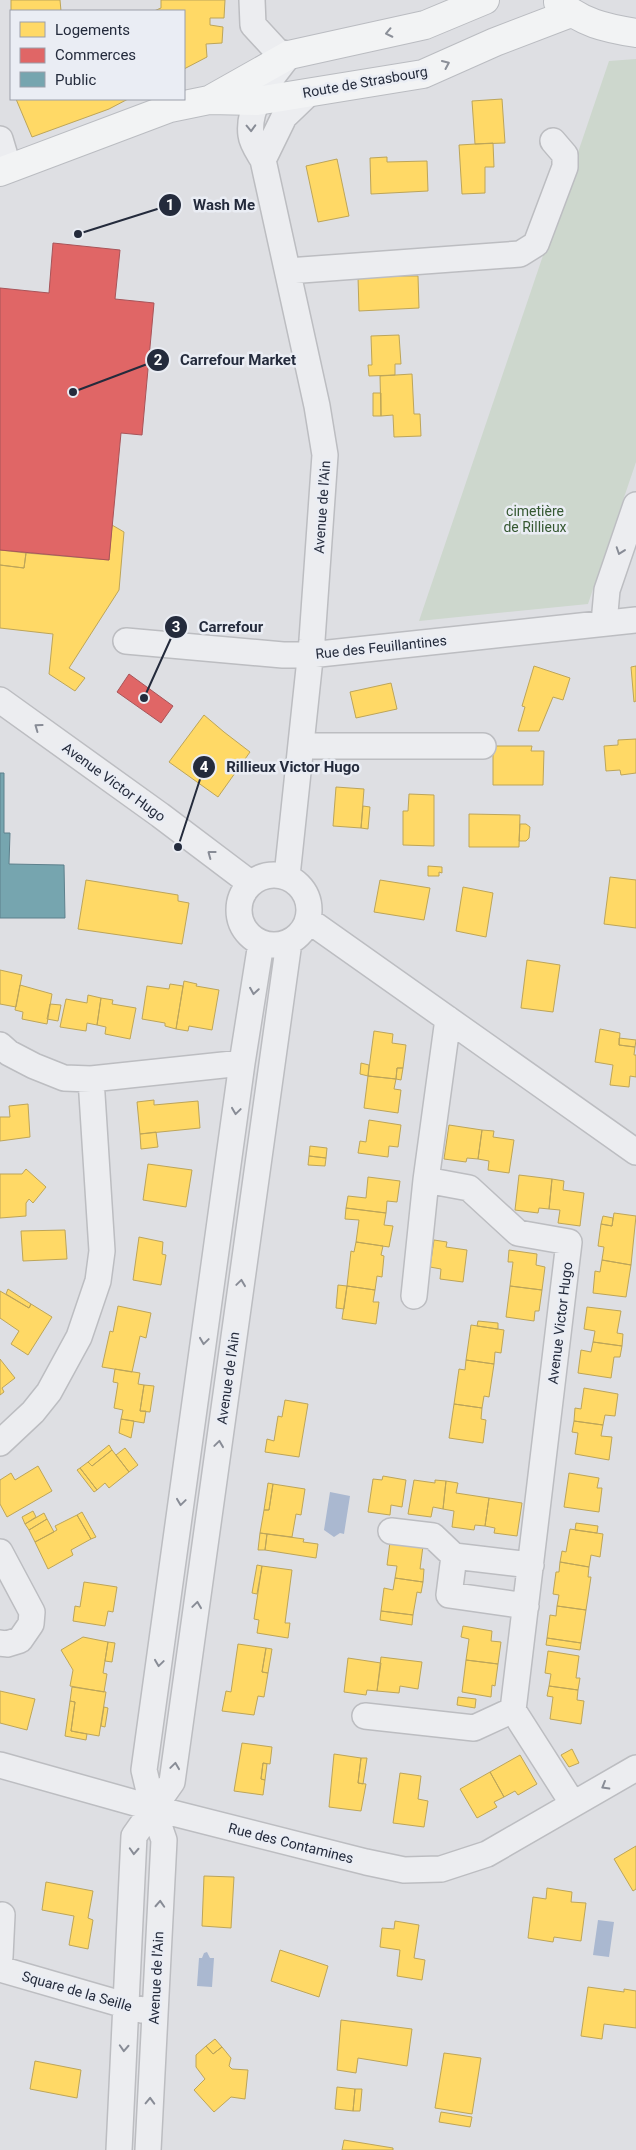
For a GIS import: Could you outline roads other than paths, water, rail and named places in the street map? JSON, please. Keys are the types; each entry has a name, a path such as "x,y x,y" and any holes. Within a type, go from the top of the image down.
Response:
{"main road":[{"name":"Route de Strasbourg","path":"208,100 289,55 424,25 485,0"},
{"name":"Route de Strasbourg","path":"4,170 170,108 208,100 257,100 423,74 495,42 563,6"},
{"path":"563,6 602,28 636,32"}],"street":[{"path":"252,0 253,25 277,51 289,55"},
{"name":"Avenue de l'Ain","path":"287,876 310,655 326,455 263,160 251,137 251,118 257,100 289,55"},
{"path":"263,160 284,117 310,92"},
{"path":"0,139 4,170"},
{"path":"288,271 520,254 536,244 565,167 565,155 553,141"},
{"path":"604,623 607,590 636,505"},
{"name":"Rue des Feuillantines","path":"126,641 283,656 310,655 636,620"},
{"name":"Avenue Victor Hugo","path":"0,700 160,815 250,883"},
{"path":"300,746 483,746"},
{"path":"275,874 287,876 296,882 306,894 309,910 308,920 303,929 288,942 270,945 261,943 244,929 240,920 240,899 250,883 263,876 275,874"},
{"path":"308,920 636,1152"},
{"name":"Avenue de l'Ain","path":"153,1808 172,1782 288,942"},
{"name":"Avenue de l'Ain","path":"148,2150 164,1840 153,1808 144,1770 242,1063 261,943"},
{"path":"414,1296 426,1180 448,1019"},
{"path":"0,1045 9,1053 64,1078 91,1079 242,1063"},
{"path":"0,1443 33,1412 49,1392 65,1366 89,1309 98,1281 102,1251 91,1079"},
{"name":"Avenue Victor Hugo","path":"426,1180 469,1188 518,1233 569,1242 531,1565"},
{"path":"392,1531 433,1536 454,1556 531,1565 513,1710 573,1804"},
{"path":"454,1556 449,1595 526,1606"},
{"path":"0,1643 6,1644 20,1640 31,1624 32,1612 4,1568"},
{"path":"365,1716 474,1728 513,1710"},
{"name":"Rue des Contamines","path":"0,1766 153,1808 404,1870 441,1869 487,1854 636,1768"},
{"path":"119,2150 134,1836 153,1808"},
{"path":"0,1957 2,1915"},
{"name":"Square de la Seille","path":"0,1969 154,2014"}],"water":[{"path":"330,1492 350,1496 344,1534 340,1533 334,1537 324,1530"},
{"path":"598,1920 614,1922 609,1957 593,1955"},
{"path":"207,1952 210,1958 214,1958 212,1987 197,1986 199,1958 202,1958 204,1953"}],"place":[{"name":"Wash Me","path":"78,234"},
{"name":"Carrefour Market","path":"73,392"},
{"name":"Carrefour","path":"144,698"},
{"name":"Rillieux Victor Hugo","path":"178,847"}],"park label":[{"name":"cimetière de Rillieux","path":"535,520"}]}
